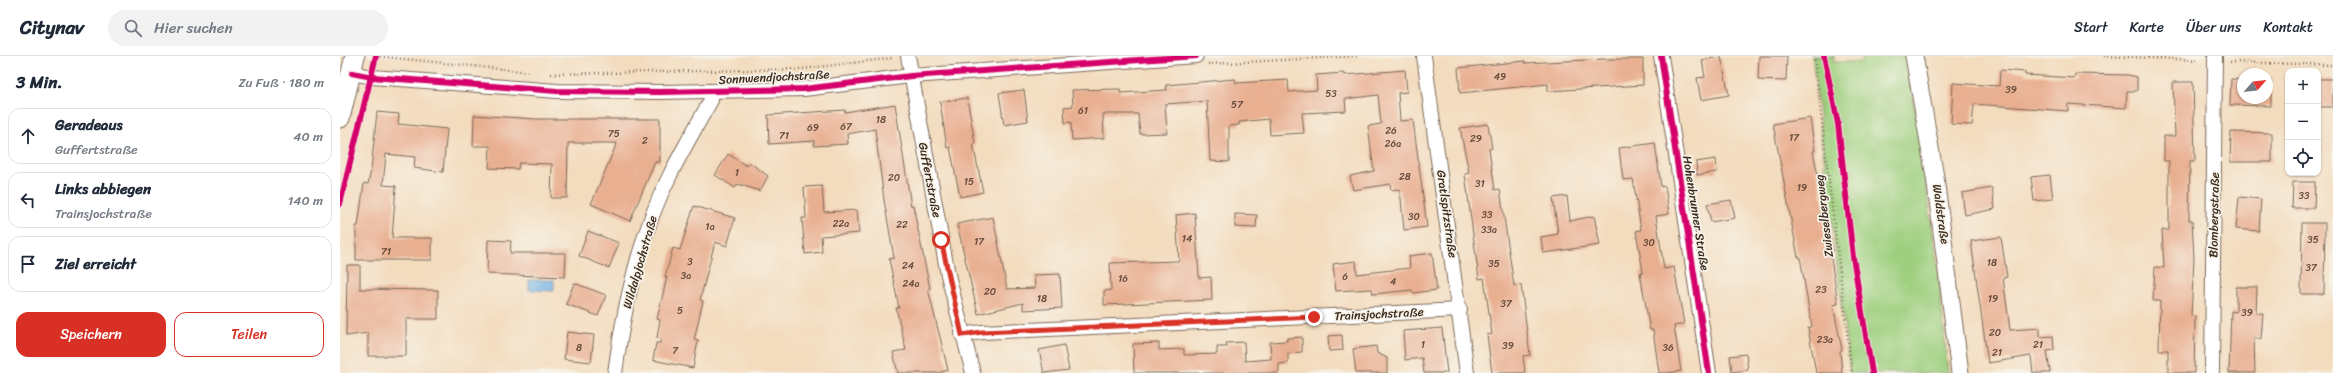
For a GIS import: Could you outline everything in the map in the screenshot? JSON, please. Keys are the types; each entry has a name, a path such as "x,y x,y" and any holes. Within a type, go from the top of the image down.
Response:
{"main road":[{"path":"340,118 353,65"}],"street":[{"name":"Guffertstraße","path":"904,56 911,76 948,275 962,335 973,373"},
{"name":"Sonnwendjochstraße","path":"353,65 372,77 557,91 712,91 804,88 911,76 1196,56"},
{"name":"Gratlspitzstraße","path":"1424,56 1460,310 1467,373"},
{"name":"Hohenbrunner Straße","path":"1661,56 1709,373"},
{"name":"Waldstraße","path":"1914,56 1935,177 1960,373"},
{"name":"Blombergstraße","path":"2212,373 2215,56"},
{"name":"Wildalpjochstraße","path":"615,373 627,307 647,231 670,175 711,100 712,91"},
{"name":"Trainsjochstraße","path":"962,335 982,332 1460,310"}],"path":[{"path":"376,56 532,72"},
{"path":"548,74 802,70 904,56"}],"green space":[{"path":"1812,56 1834,56 1834,62 1862,62 1862,56 1907,56 1937,261 1948,373 1850,373"}],"water":[{"path":"529,280 554,280 554,291 529,290"}],"building":[{"path":"1759,56 1787,56 1786,81 1758,80"},
{"path":"1721,57 1729,95 1701,100 1697,78 1705,77 1702,60"},
{"path":"1606,59 1643,59 1643,85 1548,91 1548,84 1460,93 1458,68 1525,61 1525,63"},
{"path":"1405,70 1407,92 1398,93 1400,121 1413,120 1427,227 1404,230 1400,189 1391,190 1390,184 1353,190 1350,176 1374,171 1368,126 1381,124 1378,95 1345,99 1346,111 1302,113 1304,133 1270,135 1269,119 1239,122 1239,125 1229,126 1229,162 1210,161 1207,101 1165,104 1167,133 1140,134 1138,114 1103,114 1104,138 1072,140 1071,122 1065,123 1064,107 1073,106 1072,90 1120,89 1120,93 1167,90 1166,85 1235,79 1236,83 1288,80 1289,92 1317,90 1316,75 1344,73 1344,75"},
{"path":"2000,70 2025,72 2025,75 2075,78 2075,74 2128,75 2137,77 2137,91 2127,91 2126,108 2068,104 2068,111 1974,104 1972,125 1951,124 1953,83 1999,86"},
{"path":"2231,79 2237,80 2237,104 2271,104 2271,106 2230,105"},
{"path":"2321,79 2333,79 2333,107 2321,107"},
{"path":"2173,82 2193,82 2195,161 2190,161 2189,220 2192,220 2194,258 2191,316 2195,316 2194,373 2168,373 2168,350 2159,350 2160,301 2153,301 2155,267 2164,268 2162,230 2169,230 2169,161 2164,161 2164,136 2175,136"},
{"path":"1024,90 1028,121 1004,125 999,93"},
{"path":"967,98 975,143 973,144 983,192 960,197 950,147 947,148 940,102"},
{"path":"895,104 911,206 913,205 930,289 928,289 948,370 938,373 898,373 893,352 906,350 896,308 899,308 889,259 894,258 884,200 875,129 847,134 848,144 814,146 814,141 769,144 768,115 845,110 845,112"},
{"path":"377,112 399,114 398,124 447,129 443,172 414,168 415,157 386,154 383,185 396,186 392,238 432,238 432,260 356,260 356,226 358,226 364,183 368,184 371,170"},
{"path":"474,115 535,119 660,119 660,162 655,162 630,221 591,204 617,143 568,143 567,198 551,198 552,164 519,163 518,169 489,168 490,146 473,146"},
{"path":"1810,118 1815,151 1813,151 1833,251 1830,252 1838,304 1833,305 1842,350 1840,351 1842,373 1816,373 1808,328 1812,327 1800,257 1798,257 1773,124"},
{"path":"1488,124 1492,148 1489,149 1495,190 1500,189 1514,286 1521,285 1530,355 1523,356 1525,373 1492,373 1487,335 1492,334 1484,278 1479,279 1465,174 1469,173 1460,128"},
{"path":"2231,132 2272,133 2272,162 2230,162"},
{"path":"1655,143 1661,187 1665,186 1669,214 1656,216 1664,269 1674,267 1684,324 1674,326 1681,371 1667,373 1659,373 1653,330 1650,330 1640,273 1643,272 1636,231 1641,230 1633,179 1623,180 1619,148"},
{"path":"728,154 747,166 749,162 768,176 760,191 738,184 735,188 715,175"},
{"path":"1716,159 1717,172 1697,175 1696,162"},
{"path":"2050,175 2053,199 2034,201 2031,177"},
{"path":"2293,182 2315,182 2314,208 2292,208"},
{"path":"822,186 824,212 857,210 859,233 821,236 822,252 805,254 802,218 806,218 804,187"},
{"path":"1992,188 1995,209 1965,215 1962,193"},
{"path":"1567,196 1570,221 1594,216 1600,245 1543,253 1541,237 1558,234 1553,198"},
{"path":"2239,197 2261,199 2259,231 2236,229"},
{"path":"1731,200 1735,218 1711,222 1707,204"},
{"path":"694,206 735,218 727,246 715,242 700,300 703,301 694,340 698,341 693,368 653,360 656,343 660,343 661,339 657,338 660,320 657,319 667,277 665,277 673,248 680,250"},
{"path":"1195,213 1199,278 1211,277 1212,300 1104,305 1104,291 1111,290 1110,263 1179,261 1176,215"},
{"path":"1235,214 1257,215 1256,228 1235,227"},
{"path":"993,217 1007,289 1035,288 1034,275 1060,274 1062,308 1023,310 1023,303 978,314 957,224"},
{"path":"2302,223 2325,223 2324,294 2301,294"},
{"path":"588,231 619,243 609,268 579,256"},
{"path":"2001,237 2007,277 2003,278 2010,330 2040,328 2040,337 2053,336 2054,350 2047,351 2050,373 2033,373 2031,356 1988,363 1971,241"},
{"path":"488,240 511,241 510,253 566,253 565,277 487,274"},
{"path":"1432,253 1437,290 1413,293 1412,290 1373,294 1372,289 1336,291 1333,264 1356,261 1357,274 1410,268 1409,256"},
{"path":"347,265 360,265 360,289 438,290 438,319 406,319 406,356 368,356 368,333 346,336"},
{"path":"574,283 606,295 598,316 566,304"},
{"path":"2236,287 2257,287 2256,313 2263,313 2261,339 2254,338 2255,373 2229,373 2231,311 2236,312"},
{"path":"1442,328 1447,373 1424,373 1422,358 1405,360 1403,331"},
{"path":"567,332 594,335 591,362 564,359"},
{"path":"1342,335 1343,350 1329,351 1328,336"},
{"path":"1302,337 1302,352 1288,353 1288,363 1279,364 1279,373 1134,373 1133,344 1159,343 1159,350 1184,349 1184,355 1217,354 1217,347 1227,347 1226,343 1244,342 1245,361 1271,359 1270,342 1287,341 1287,338"},
{"path":"1064,345 1069,370 1044,373 1039,350"},
{"path":"1376,346 1377,353 1387,358 1387,373 1356,373 1353,349"},
{"path":"1746,354 1748,370 1732,372 1730,356"}],"cycle path":[{"path":"340,204 376,56"},
{"path":"352,73 372,77 557,91 660,92 804,89 911,76 1196,56"},
{"path":"1661,56 1709,373"},
{"path":"1824,56 1838,124 1853,257 1872,373"}],"route":[{"path":"941,240 962,335 982,332 1314,317"}]}
